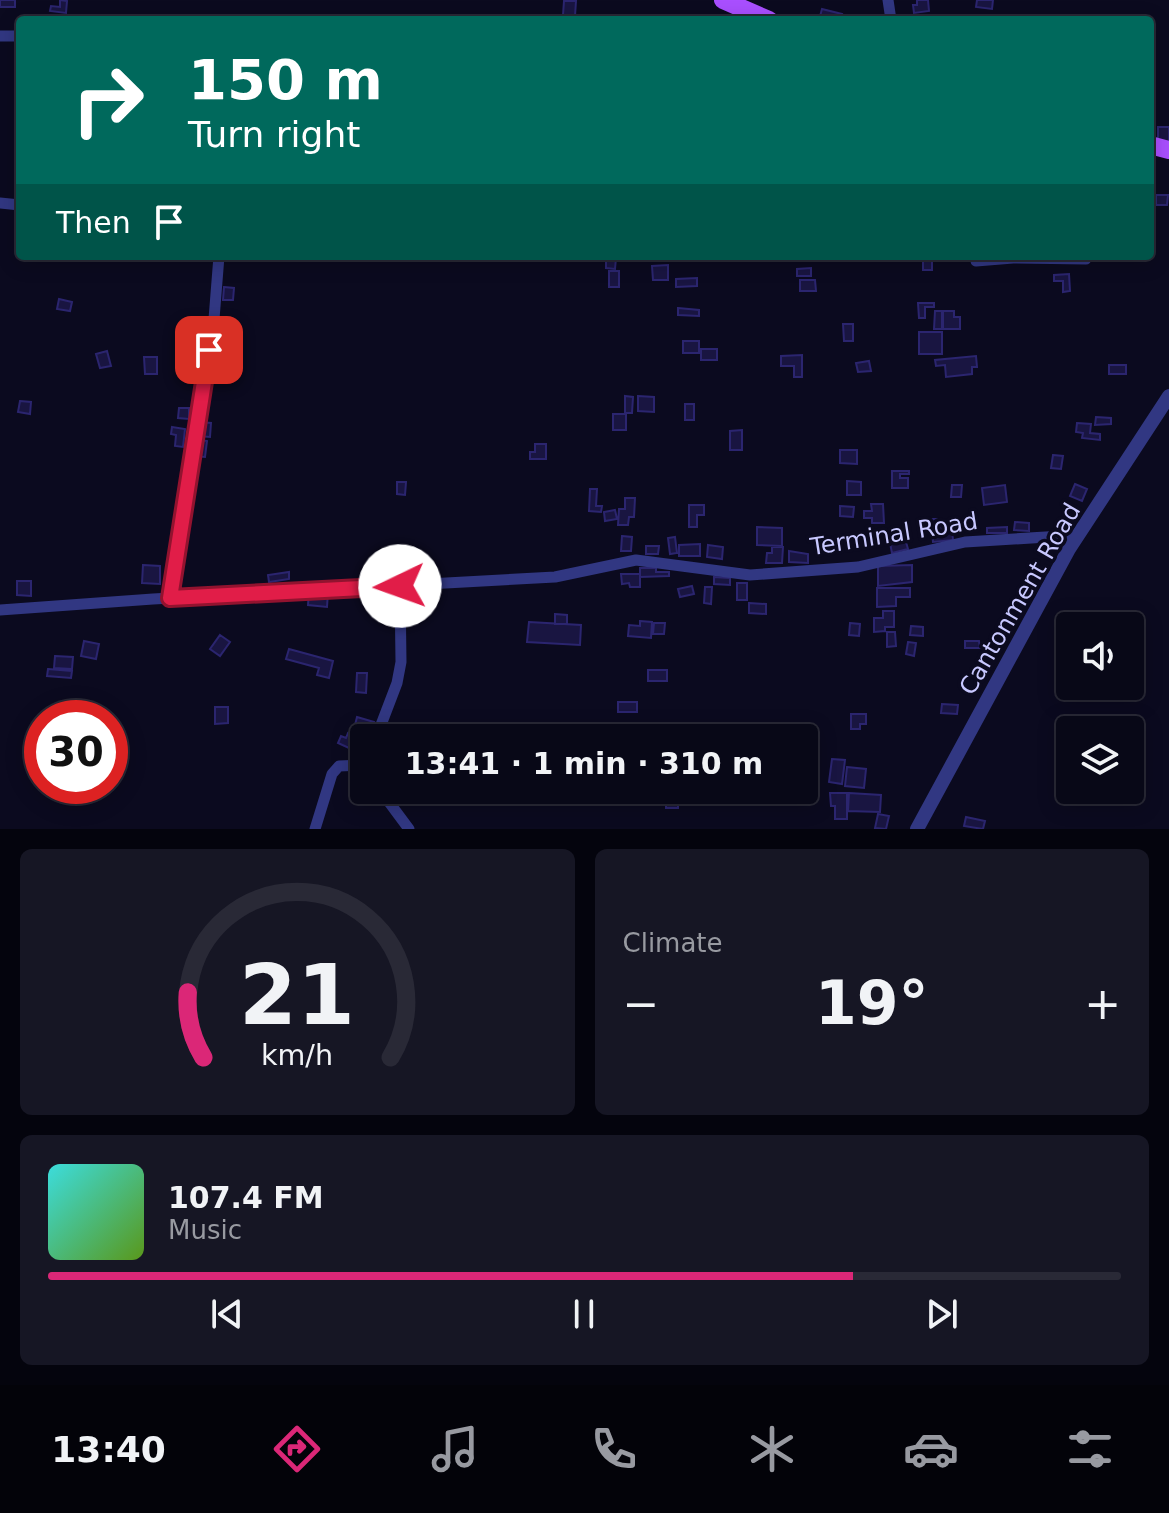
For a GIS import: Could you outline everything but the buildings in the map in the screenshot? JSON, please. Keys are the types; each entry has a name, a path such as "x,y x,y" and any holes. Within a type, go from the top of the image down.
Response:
{"main road":[{"path":"723,0 760,16"}],"street":[{"path":"170,598 214,319 219,260"},
{"path":"976,261 985,260"},
{"name":"Cantonment Road","path":"917,829 1079,535 1169,396"},
{"name":"Terminal Road","path":"0,610 555,577 636,560 750,575 858,567 965,542 1079,535"},
{"path":"381,724 397,683 401,662 400,586"},
{"path":"315,829 332,774 339,766 350,766"},
{"path":"390,804 409,829"}],"route":[{"path":"209,350 170,598 400,586"}]}
